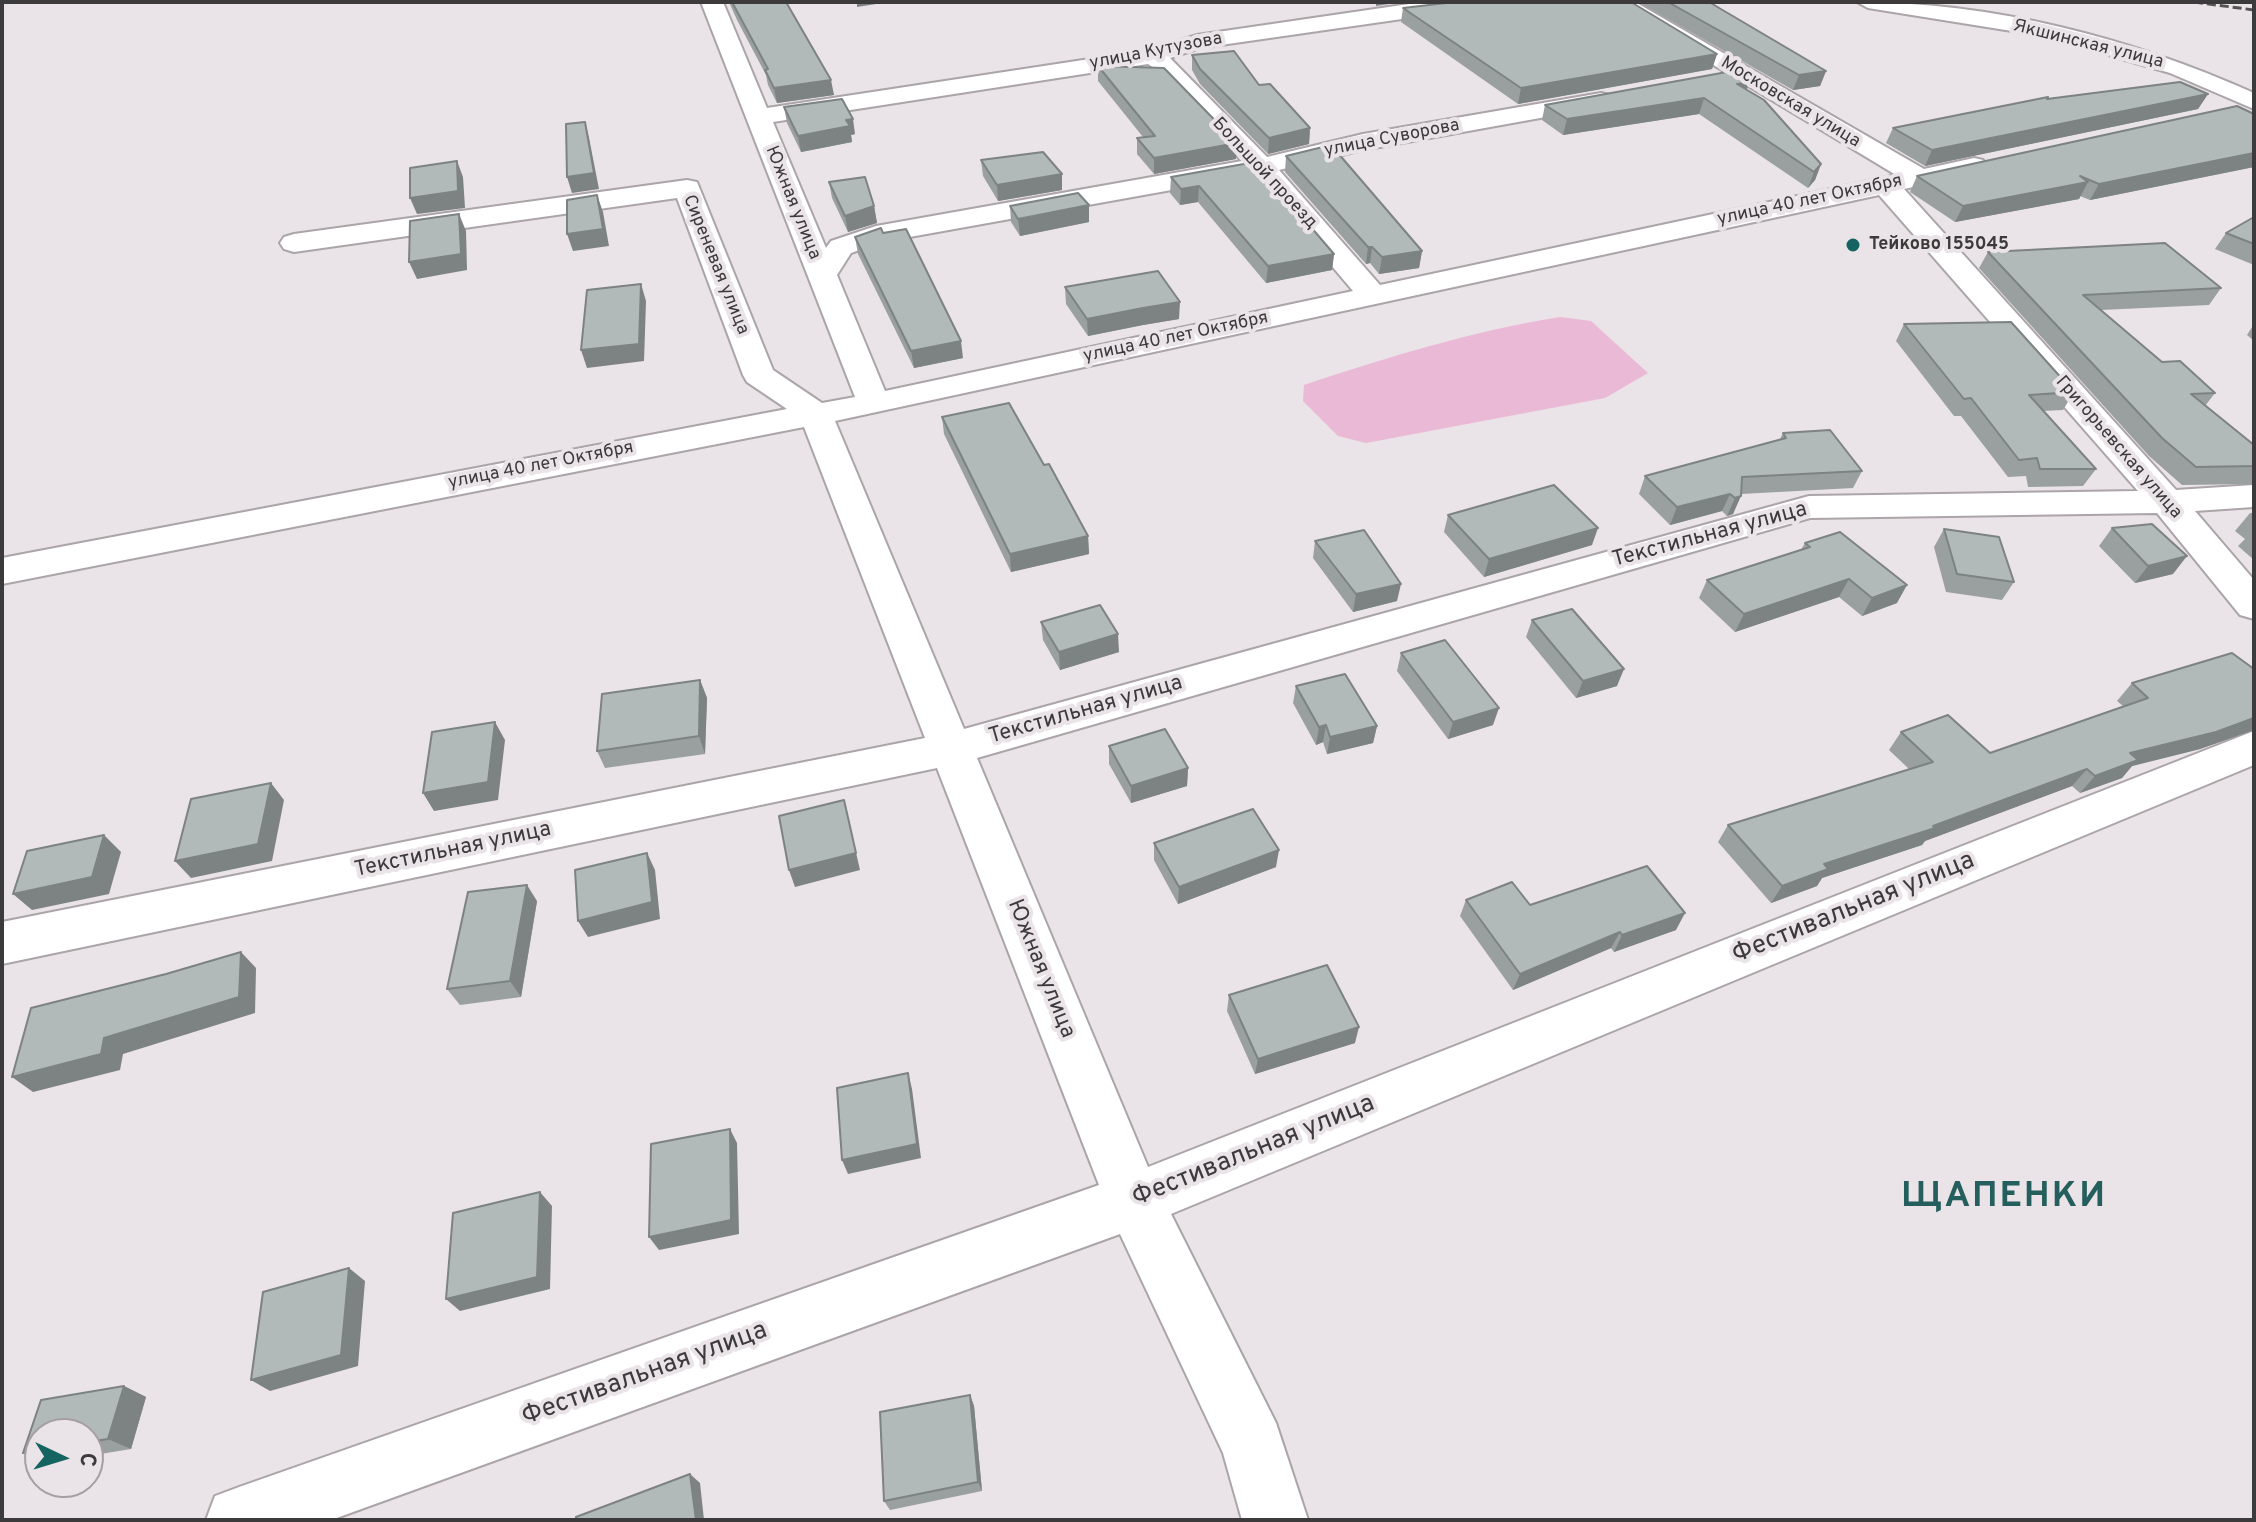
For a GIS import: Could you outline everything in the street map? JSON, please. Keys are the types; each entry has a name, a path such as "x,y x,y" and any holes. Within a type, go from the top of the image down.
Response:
{"street":[{"name":"Южная улица","path":"715,2 757,117 874,403"},
{"name":"улица Кутузова","path":"757,117 1152,56 1197,42 1409,11 1508,2"},
{"name":"Московская улица","path":"1620,2 1919,177"},
{"name":"Якшинская улица","path":"1868,2 2045,30 2178,68 2254,102"},
{"name":"Большой проезд","path":"1152,56 1169,68 1177,81 1261,166 1373,295"},
{"path":"1703,82 1741,74"},
{"name":"улица Суворова","path":"822,275 841,247 876,235 1261,166 1363,142 1625,95"},
{"path":"2212,115 2254,111"},
{"name":"улица 40 лет Октября","path":"2,571 874,403 1996,161"},
{"name":"Григорьевская улица","path":"1885,185 2167,502 2254,606"},
{"name":"Сиреневая улица","path":"294,243 687,188 759,375 815,413"},
{"name":"Южная улица","path":"815,413 1134,1201 1253,1446 1275,1520"},
{"name":"Текстильная улица","path":"2,943 950,749 1809,507 2167,502 2254,496"},
{"name":"Фестивальная улица","path":"239,1520 1134,1201 2254,747"}],"shaded area":[{"path":"1560,317 1591,321 1648,373 1605,398 1366,443 1338,436 1303,401 1304,385 1463,337"}],"building":[{"path":"732,2 786,2 831,80 774,88 765,70 768,69"},
{"path":"1455,2 1631,2 1717,54 1521,88 1403,8"},
{"path":"1668,2 1709,2 1826,71 1799,75"},
{"path":"1234,51 1259,85 1270,84 1310,128 1269,138 1200,69 1192,55"},
{"path":"1098,66 1164,68 1237,143 1154,158 1137,138 1155,136"},
{"path":"1738,70 1749,82 1737,84 1764,100 1821,164 1814,172 1704,98 1567,119 1545,105"},
{"path":"2180,82 2208,94 1932,150 1893,128 2048,97"},
{"path":"842,99 853,119 846,120 850,126 798,136 784,107"},
{"path":"2237,106 2254,114 2254,153 2099,184 2080,176 2088,182 1963,206 1917,176"},
{"path":"585,122 594,173 567,177 566,124"},
{"path":"1331,145 1422,251 1382,257 1368,247 1286,156"},
{"path":"1043,152 1062,174 997,185 981,160"},
{"path":"457,161 458,191 410,198 410,168"},
{"path":"1255,162 1334,254 1268,266 1199,186 1181,189 1171,177"},
{"path":"865,177 874,206 845,216 829,182"},
{"path":"1078,193 1089,205 1018,219 1010,206"},
{"path":"597,195 603,229 567,234 567,200"},
{"path":"459,214 461,254 409,262 410,221"},
{"path":"2254,217 2254,244 2226,233"},
{"path":"881,228 883,233 906,229 961,341 911,351 855,237"},
{"path":"2165,243 2221,288 2083,295 2162,362 2180,361 2215,393 2191,394 2254,445 2254,466 2196,467 2162,438 1988,252"},
{"path":"1158,271 1180,302 1087,319 1065,287"},
{"path":"641,284 639,344 581,350 587,290"},
{"path":"2011,322 2074,392 2029,395 2096,469 2040,469 2037,458 2019,460 1971,398 1964,399 1904,324"},
{"path":"1009,403 1044,465 1049,464 1088,536 1010,554 942,417"},
{"path":"1830,430 1862,471 1742,477 1741,496 1735,498 1730,494 1677,507 1645,476 1786,438 1783,433"},
{"path":"1554,485 1598,528 1489,559 1448,515"},
{"path":"2152,524 2187,556 2148,566 2112,528"},
{"path":"1944,529 1999,537 2014,582 1957,574"},
{"path":"1364,530 1401,584 1356,594 1315,541"},
{"path":"1840,532 1907,585 1872,598 1849,579 1744,614 1707,580 1810,547 1805,543"},
{"path":"1100,605 1118,634 1059,652 1041,622"},
{"path":"1572,609 1624,669 1583,681 1532,620"},
{"path":"1445,640 1499,708 1453,722 1401,653"},
{"path":"2232,653 2254,669 2254,718 2216,732 2130,753 2138,760 2095,776 2087,769 1933,826 1935,828 1824,864 1828,869 1782,886 1728,825 1933,762 1901,732 1948,715 1990,753 2148,698 2132,683"},
{"path":"1345,674 1377,726 1330,737 1326,725 1319,727 1296,686"},
{"path":"700,680 699,736 597,751 602,694"},
{"path":"495,722 488,782 423,793 432,732"},
{"path":"1165,729 1188,768 1131,786 1109,746"},
{"path":"271,783 258,844 175,861 191,799"},
{"path":"844,800 856,853 789,870 779,816"},
{"path":"1253,809 1279,850 1179,887 1154,843"},
{"path":"104,835 92,877 13,894 27,851"},
{"path":"647,853 652,902 578,921 575,870"},
{"path":"1647,866 1685,913 1622,935 1620,932 1520,974 1466,900 1512,882 1530,905"},
{"path":"527,885 510,981 447,989 468,892"},
{"path":"241,952 239,997 104,1038 101,1054 12,1077 31,1008"},
{"path":"1327,965 1359,1027 1258,1059 1229,995"},
{"path":"908,1073 917,1144 842,1160 837,1088"},
{"path":"730,1129 731,1220 649,1237 651,1144"},
{"path":"540,1192 537,1277 446,1299 453,1213"},
{"path":"349,1268 341,1355 251,1380 263,1292"},
{"path":"124,1386 108,1439 104,1440 104,1418 35,1418 41,1400"},
{"path":"970,1395 978,1482 884,1501 880,1412"},
{"path":"690,1474 696,1520 576,1520 576,1517"}],"railway":[{"path":"2194,2 2254,10"}],"place":[{"name":"Тейково 155045","path":"1853,245"}],"district":[{"name":"ЩАПЕНКИ","path":"2004,1199"}]}
